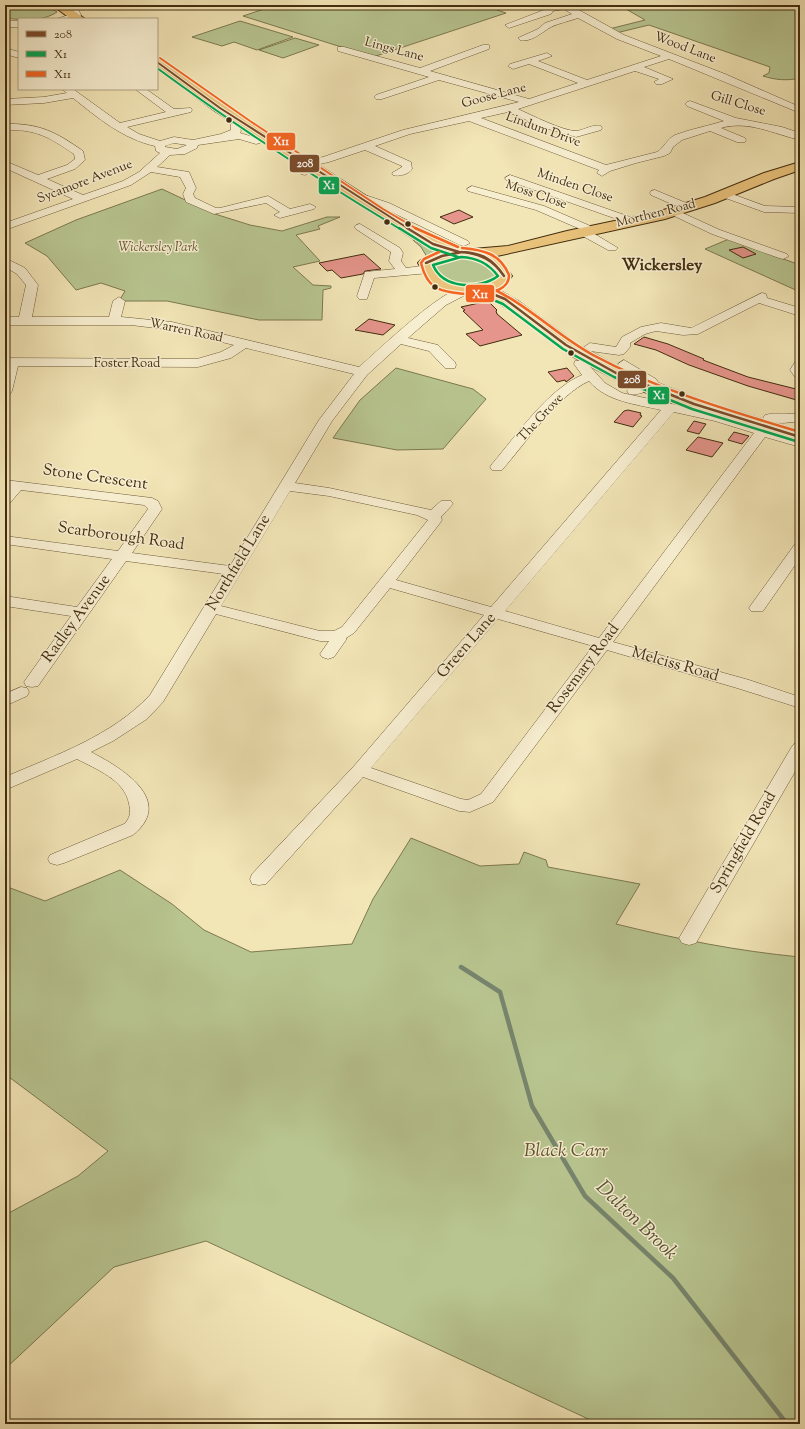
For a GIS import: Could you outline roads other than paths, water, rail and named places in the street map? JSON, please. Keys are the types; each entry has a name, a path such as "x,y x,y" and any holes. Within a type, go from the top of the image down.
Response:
{"main road":[{"path":"58,5 74,14"},
{"path":"158,63 410,242 418,250 430,270 450,288 473,289 503,296 567,346 634,389 800,437"},
{"path":"158,73 256,141 308,168 350,193 395,215 433,244 466,250 490,258 518,295 539,314 590,347 715,400 766,425 800,427"},
{"name":"Morthen Road","path":"466,250 508,250 680,210 800,166"},
{"path":"430,270 442,256 466,250"},
{"path":"473,289 495,284 500,270 502,254 508,250"}],"street":[{"path":"509,25 548,12 549,8 564,6"},
{"name":"Wood Lane","path":"564,6 613,34 723,77 787,106 800,110"},
{"path":"63,18 74,14"},
{"path":"523,38 541,31 548,25 579,15"},
{"path":"5,24 18,24"},
{"path":"421,71 486,47"},
{"name":"Lings Lane","path":"341,49 530,102"},
{"path":"513,66 547,56"},
{"name":"Goose Lane","path":"308,168 325,160 407,132 509,109 670,56"},
{"path":"529,61 587,83"},
{"path":"634,67 668,79 659,82"},
{"name":"Lings Lane","path":"379,97 440,76"},
{"path":"141,90 172,112"},
{"path":"5,102 44,100 71,92 141,139 164,148 168,140 180,140 192,144 222,137 240,136 256,141"},
{"path":"787,106 800,100"},
{"name":"Gill Close","path":"690,104 734,121 782,130 800,137"},
{"path":"509,109 549,126 576,134 597,128"},
{"path":"120,126 172,112 187,110"},
{"name":"Lindum Drive","path":"470,118 604,171 633,160 654,157 666,151 669,145 678,138 734,121"},
{"path":"222,137 236,131 235,126"},
{"path":"5,127 33,127 43,130 52,134 78,153 80,160 75,165 36,179"},
{"path":"711,128 741,140"},
{"path":"365,146 407,164 407,169 397,173"},
{"name":"Sycamore Avenue","path":"5,227 127,183 149,169 164,148"},
{"path":"5,164 82,199"},
{"path":"149,169 184,174 191,188 188,197 194,202 214,211 280,195"},
{"name":"Minden Close","path":"510,178 592,206 632,222"},
{"name":"Moss Close","path":"472,189 540,208 587,231 612,248"},
{"path":"655,193 716,232 782,256"},
{"path":"724,194 764,209 800,210"},
{"path":"268,198 285,214 310,207"},
{"path":"360,227 396,250 394,261 402,271"},
{"path":"5,262 21,271 32,285 25,319"},
{"path":"363,296 369,275 402,271 430,270 442,302"},
{"name":"Northfield Lane","path":"5,784 77,752 126,726 141,715 154,702 168,682 233,571 326,420 362,372 442,302 453,295 473,289"},
{"path":"580,364 590,376 609,392 634,389 650,383 649,380 621,359 624,341 647,328 662,327 679,332 694,331 760,298 800,312"},
{"path":"114,321 119,301"},
{"name":"Warren Road","path":"5,321 25,319 114,321 143,322 172,326 362,372"},
{"path":"398,340 433,348 450,365"},
{"name":"Foster Road","path":"9,362 198,363 226,355 245,343"},
{"path":"5,391 9,362"},
{"path":"800,365 796,370 800,374"},
{"name":"The Grove","path":"497,467 552,404 581,379 590,376"},
{"path":"634,389 670,408 766,425 800,443"},
{"name":"Green Lane","path":"259,878 360,770 670,408"},
{"path":"766,425 800,417"},
{"name":"Rosemary Road","path":"360,770 459,805 470,806 487,798 766,425"},
{"name":"Stone Crescent","path":"5,500 11,485 147,501 153,504 156,509 154,513 123,556"},
{"path":"285,486 345,495 421,511 433,516"},
{"path":"433,516 446,504"},
{"path":"212,608 320,636 337,636 348,630 387,582 434,523 433,516"},
{"name":"Scarborough Road","path":"5,540 233,571"},
{"path":"757,608 800,547"},
{"name":"Radley Avenue","path":"5,701 26,687 123,556"},
{"name":"Melciss Road","path":"387,582 496,612 800,703"},
{"path":"5,601 82,613"},
{"path":"328,654 338,640 337,636"},
{"name":"Springfield Road","path":"688,938 800,748"},
{"path":"57,859 127,831 135,824 139,816 137,794 131,787 104,766 77,752"}],"waterway":[{"name":"Dalton Brook","path":"461,967 500,992 532,1106 585,1196 673,1278 787,1424"}],"district":[{"name":"Wickersley","path":"662,266"}],"park label":[{"name":"Wickersley Park","path":"158,248"},
{"name":"Black Carr","path":"566,1151"}]}
